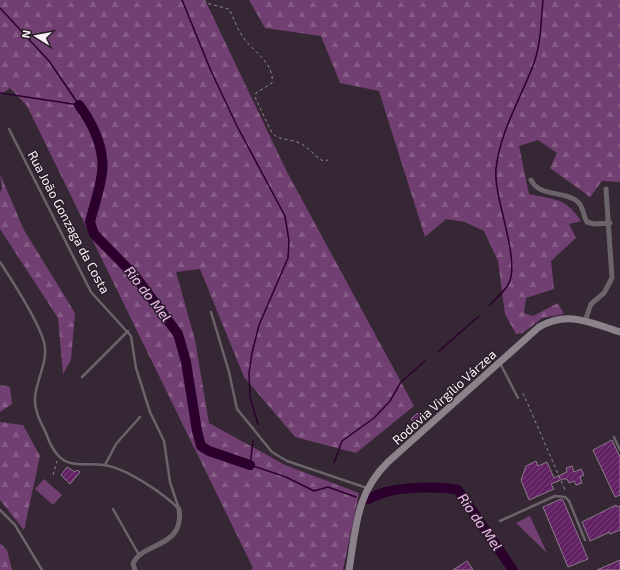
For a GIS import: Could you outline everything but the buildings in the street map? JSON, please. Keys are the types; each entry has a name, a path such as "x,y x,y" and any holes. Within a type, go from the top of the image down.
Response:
{"main road":[{"name":"Rodovia Virgílio Várzea","path":"349,570 360,508 367,488 388,462 500,363 545,324 561,318 584,321 620,332"}],"street":[{"path":"531,180 539,189 571,198 578,202 583,209 587,222 594,224 610,222"},
{"path":"584,321 589,308 604,293 612,278 608,243 610,222 606,189"},
{"name":"Rua João Gonzaga da Costa","path":"139,556 165,541 175,532 179,525 179,510"},
{"path":"135,570 133,564 139,556"}],"lane":[{"name":"Rua João Gonzaga da Costa","path":"9,130 91,292 108,312 128,331 133,341 136,368 148,407 164,441 170,482 179,510"},
{"path":"0,262 25,305 44,343 43,369 36,392 35,403 48,438 61,458 72,463 105,465 124,472 155,489 179,510"},
{"path":"211,312 229,372 237,409 272,452 287,461 367,488"},
{"path":"82,377 128,331"},
{"path":"500,363 518,398"},
{"path":"105,465 116,444 140,417"},
{"path":"614,437 620,450"},
{"path":"500,521 555,496 568,499 586,540"},
{"path":"113,509 139,556"},
{"path":"0,510 15,525 42,570"}],"path":[{"path":"204,0 206,3 229,9 243,39 261,55 273,78 272,83 256,93 255,97 272,133 277,138 296,142 308,147 319,159 323,161 328,160"},
{"path":"523,394 568,495 568,499"},
{"path":"53,475 55,473 55,464 61,458"}],"green space":[{"path":"0,0 205,0 287,172 414,406 356,453 295,437 244,377 200,269 176,272 195,340 209,423 285,465 359,493 343,570 251,570 253,568 27,106 10,88 0,95"},
{"path":"249,0 620,0 620,182 602,181 590,197 550,168 557,153 538,140 519,146 529,194 564,203 581,221 569,224 576,238 551,261 554,289 526,298 524,313 533,316 558,303 564,314 542,318 523,333 516,334 505,314 498,261 484,231 465,222 446,219 425,237 379,91 340,83 321,36 265,28"},
{"path":"0,174 24,230 75,313 71,360 63,374 58,318 0,229 0,192 2,189"},
{"path":"0,385 10,387 12,404 0,412"},
{"path":"0,422 23,425 40,456 24,530 0,500"},
{"path":"44,479 62,495 53,505 35,489"},
{"path":"530,516 547,553 516,523"},
{"path":"0,543 7,550 12,570 0,570"}],"waterway":[{"path":"182,0 211,71 237,126 285,216 289,241 288,258 259,325 249,373 250,397 258,424"},
{"path":"489,306 508,285 512,261 496,181 498,155 506,128 534,63 538,48 543,0"},
{"path":"0,8 49,61 79,105"},
{"path":"0,93 79,105"},
{"name":"Rio do Mel","path":"79,105 94,130 101,151 103,165 99,190 90,222 94,234 135,276 178,334 186,362 197,431 201,446 209,451 250,465"},
{"path":"438,352 479,316"},
{"path":"334,463 342,441 374,418 390,401 401,382 425,361"},
{"path":"253,441 250,465 286,477 314,491 328,487 356,497"},
{"name":"Rio do Mel","path":"368,499 393,490 402,489 433,488 458,490 513,570"}]}
